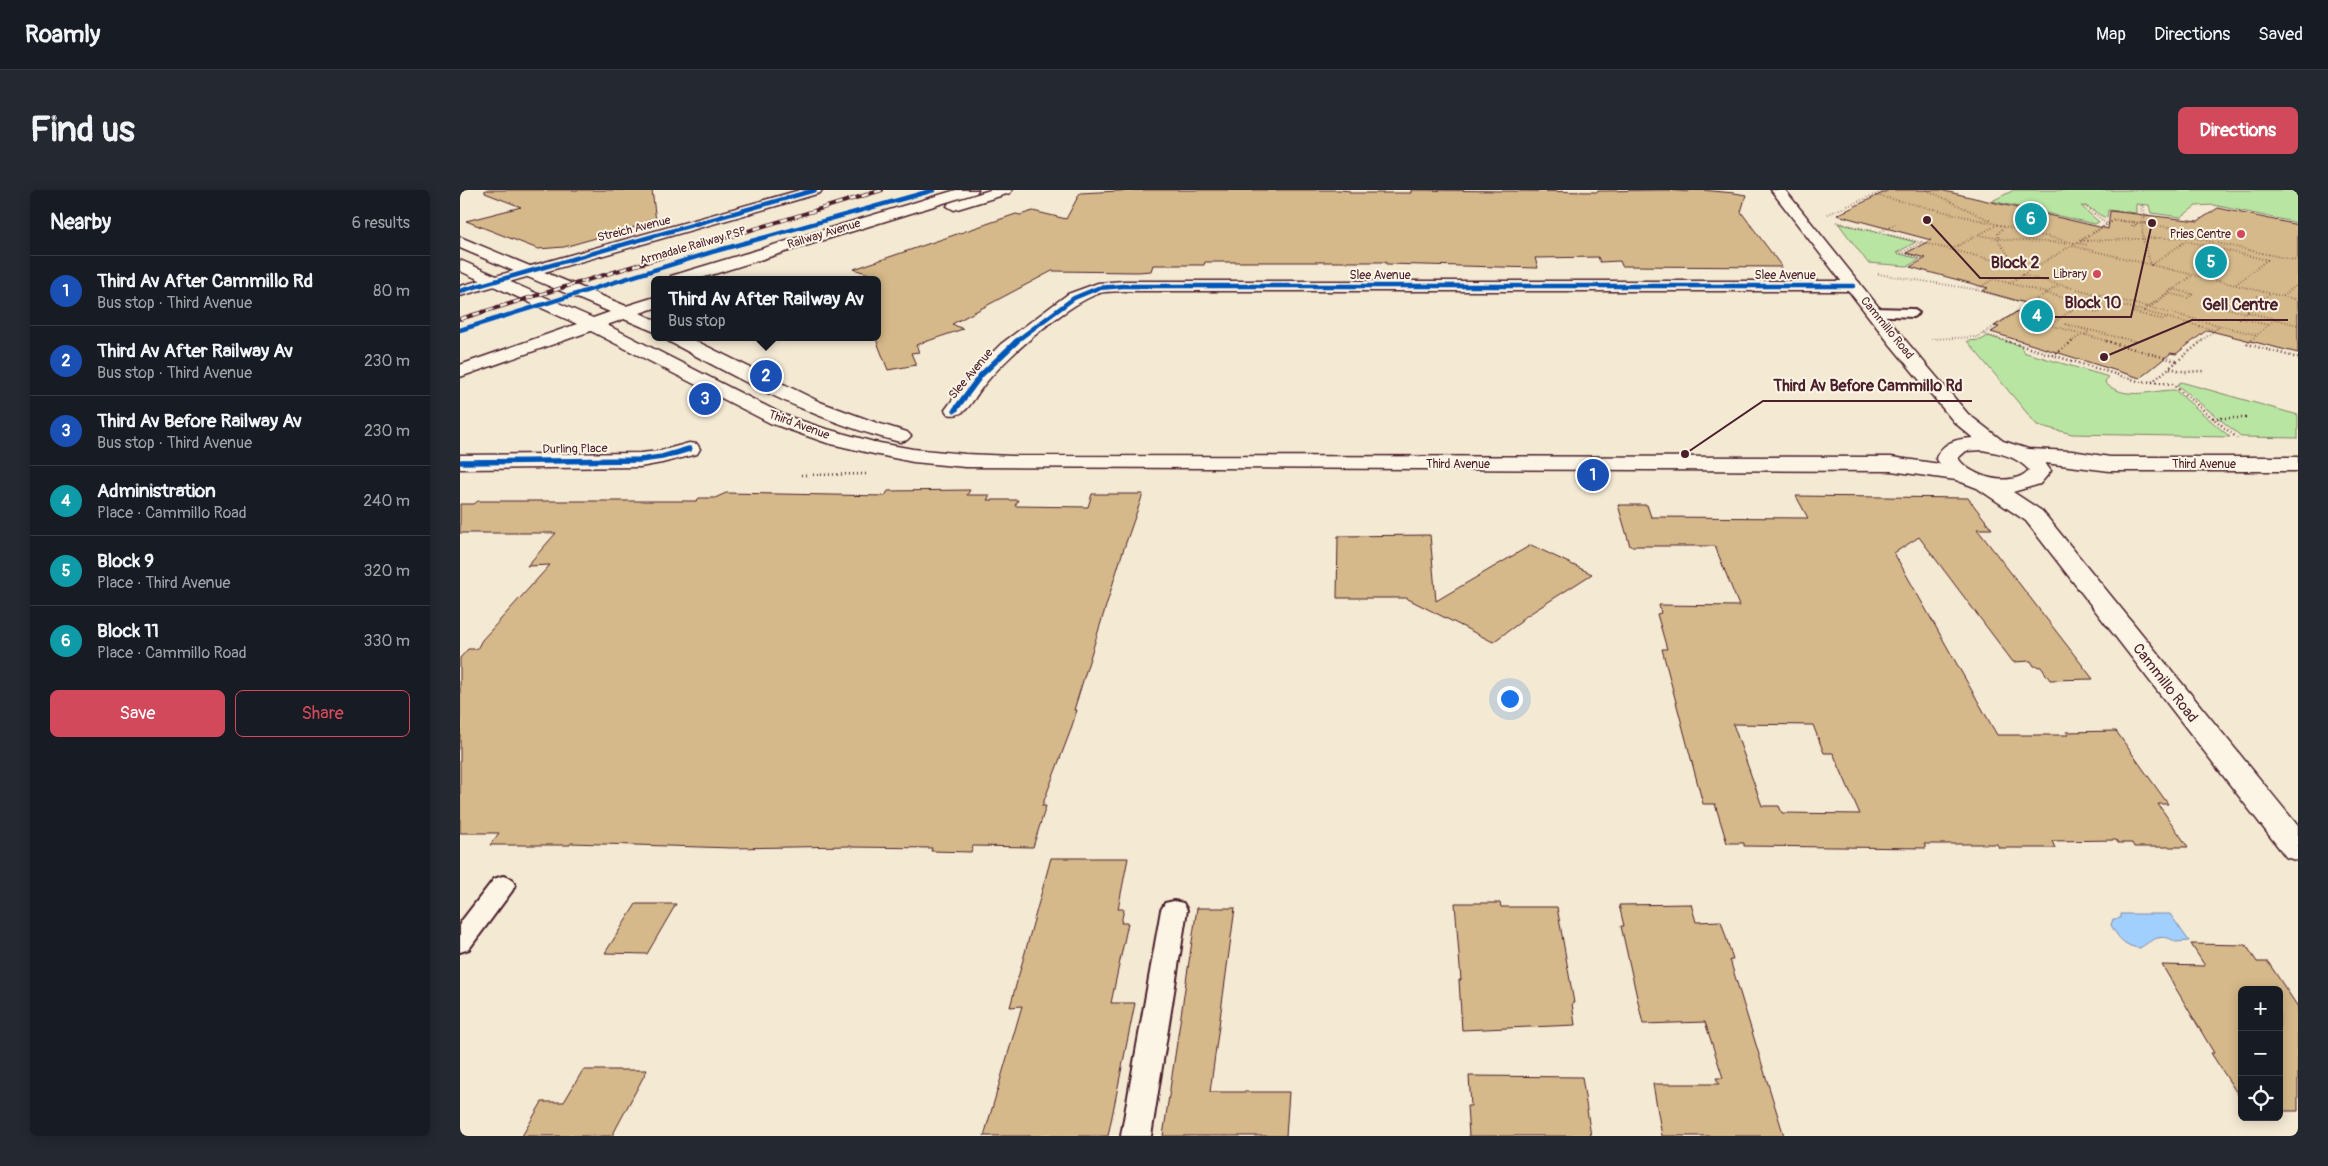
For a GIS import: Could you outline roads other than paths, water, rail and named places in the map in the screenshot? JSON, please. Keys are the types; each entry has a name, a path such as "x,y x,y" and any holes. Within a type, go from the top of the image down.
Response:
{"main road":[{"name":"Streich Avenue","path":"460,291 628,242 690,227 814,190"},
{"name":"Railway Avenue","path":"690,276 971,190"},
{"name":"Railway Avenue","path":"735,276 1005,190"},
{"name":"Cammillo Road","path":"1778,190 1895,339 1961,418 1996,446"},
{"name":"Streich Avenue","path":"460,302 546,278 630,251 690,227"},
{"path":"460,242 606,303 651,325"},
{"name":"Third Avenue","path":"460,265 514,287 592,324 750,406 808,431 894,452 936,458 1024,462 1891,464 1961,474 1984,482 2009,485 2110,464"},
{"name":"Slee Avenue","path":"955,410 981,375 1008,348 1074,298 1098,288 1123,286 1849,280"},
{"path":"460,354 651,288"},
{"path":"460,371 651,303"},
{"name":"Third Avenue","path":"682,341 767,386 845,420 954,450 1024,462"},
{"path":"1961,418 1955,449 1948,462 1961,474"},
{"path":"1996,446 2023,455 2037,466 2040,472 2033,480 2034,516"},
{"name":"Third Avenue","path":"1891,464 1955,449 1996,446"},
{"name":"Durling Place","path":"460,462 640,460 662,457 689,449"},
{"name":"Third Avenue","path":"2023,455 2072,458 2110,464 2298,464"},
{"name":"Cammillo Road","path":"1984,482 2034,516 2298,849"}],"lane":[{"path":"1874,312 1913,313"},
{"path":"460,942 502,885"},
{"path":"1136,1136 1174,910"}],"water":[{"path":"2121,914 2170,914 2189,941 2176,942 2161,937 2140,948 2130,946 2119,938 2111,925 2113,919 2121,918"}],"railway":[{"path":"460,319 882,190"}],"place":[{"name":"Block 11","path":"2031,219"},
{"name":"Block 2","path":"1927,220"},
{"name":"Block 10","path":"2152,223"},
{"name":"Pries Centre","path":"2241,234"},
{"name":"Block 9","path":"2211,262"},
{"name":"Library","path":"2097,274"},
{"name":"Administration","path":"2037,316"},
{"name":"Gell Centre","path":"2104,357"},
{"name":"Third Av After Railway Av","path":"766,376"},
{"name":"Third Av Before Railway Av","path":"705,399"},
{"name":"Third Av Before Cammillo Rd","path":"1685,454"},
{"name":"Third Av After Cammillo Rd","path":"1593,475"}]}
